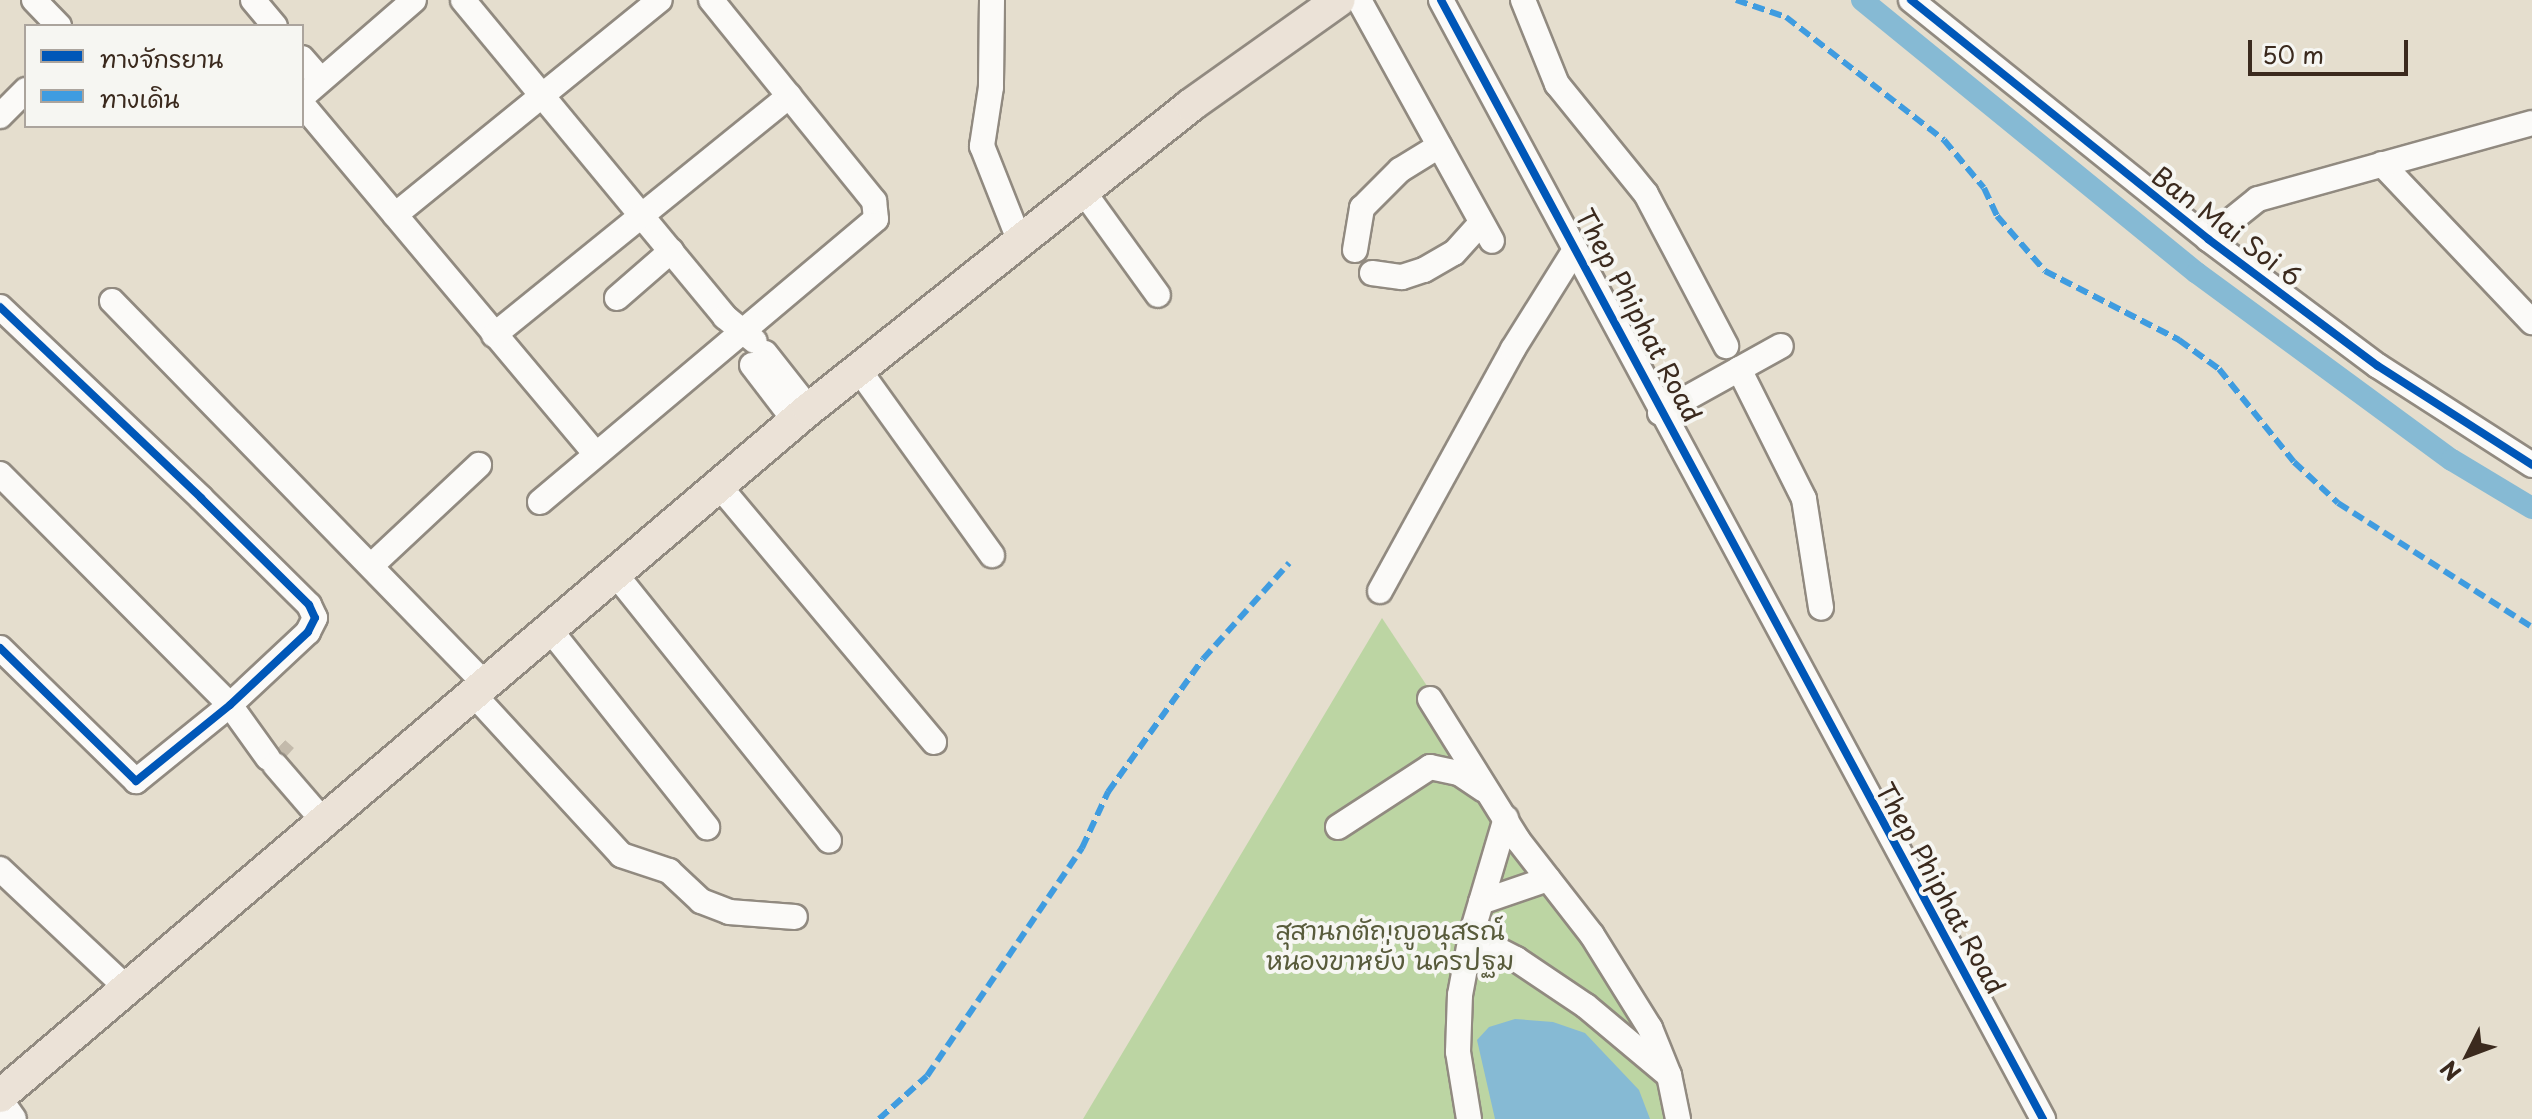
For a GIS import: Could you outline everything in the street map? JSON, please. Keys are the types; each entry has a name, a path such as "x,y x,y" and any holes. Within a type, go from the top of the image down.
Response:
{"main road":[{"path":"0,1098 617,576 802,415 1191,105 1339,0"}],"street":[{"path":"34,0 57,24"},
{"path":"253,0 273,24"},
{"path":"304,95 414,0"},
{"path":"463,0 802,415"},
{"path":"540,502 596,454 745,343 869,227 878,211 711,0"},
{"path":"992,0 991,87 982,146 1020,242"},
{"path":"1359,0 1486,233 1454,253 1402,277 1372,273"},
{"name":"Thep Phiphat Road","path":"1441,0 1573,253 2043,1119"},
{"path":"1523,0 1557,84 1646,194 1726,346"},
{"name":"Ban Mai Soi 6","path":"1911,0 2208,239 2378,366 2532,465"},
{"path":"395,215 544,96 653,2"},
{"path":"304,60 320,79"},
{"path":"0,116 24,92"},
{"path":"494,335 789,96"},
{"path":"304,106 596,454"},
{"path":"2208,239 2258,199 2532,123"},
{"path":"1355,250 1362,208 1400,170 1439,146"},
{"path":"2382,164 2532,322"},
{"path":"1083,191 1158,295"},
{"path":"617,298 671,251"},
{"path":"1380,591 1513,349 1573,253"},
{"path":"112,301 371,566 621,855 669,871 701,901 729,912 795,917"},
{"path":"0,307 309,605 315,618 308,632 230,705 136,781 3,656"},
{"path":"1660,413 1781,346"},
{"path":"1739,369 1804,499 1821,608"},
{"path":"859,370 992,555"},
{"path":"371,566 479,465"},
{"path":"0,474 230,705 331,819"},
{"path":"720,487 934,742"},
{"path":"617,576 829,841"},
{"path":"551,631 707,827"},
{"path":"1430,699 1506,818 1592,935 1650,1028 1669,1075 1678,1119"},
{"path":"1338,827 1430,767 1459,773 1493,796"},
{"path":"1469,1119 1458,1052 1471,936 1506,818"},
{"path":"0,869 128,989"},
{"path":"1481,902 1548,879"},
{"path":"1471,936 1516,959 1586,1006 1669,1075"},
{"path":"0,1098 14,1119"}],"green space":[{"name":"สุสานกตัญญูอนุสรณ์ หนองขาหยั่ง นครปฐม","path":"1382,618 1600,947 1648,1034 1667,1102 1665,1119 1083,1119"}],"water":[{"path":"1515,1019 1553,1022 1585,1033 1639,1090 1650,1119 1495,1119 1477,1040 1489,1027"}],"waterway":[{"path":"1862,0 2197,273 2452,460 2532,508"}],"tunnel":[{"path":"277,749 286,757"}],"marked path":[{"path":"1736,0 1786,17 1944,140 1984,188 1997,216 2045,271 2179,340 2219,369 2294,462 2338,503 2532,627"},
{"path":"879,1119 927,1076 1082,848 1108,792 1203,659 1289,563"}],"cycle path":[{"path":"1441,0 2043,1119"},
{"path":"1911,0 2208,239 2378,366 2532,465"},
{"path":"0,307 201,498 309,605 315,618 308,632 230,705 136,781 0,648"}]}
